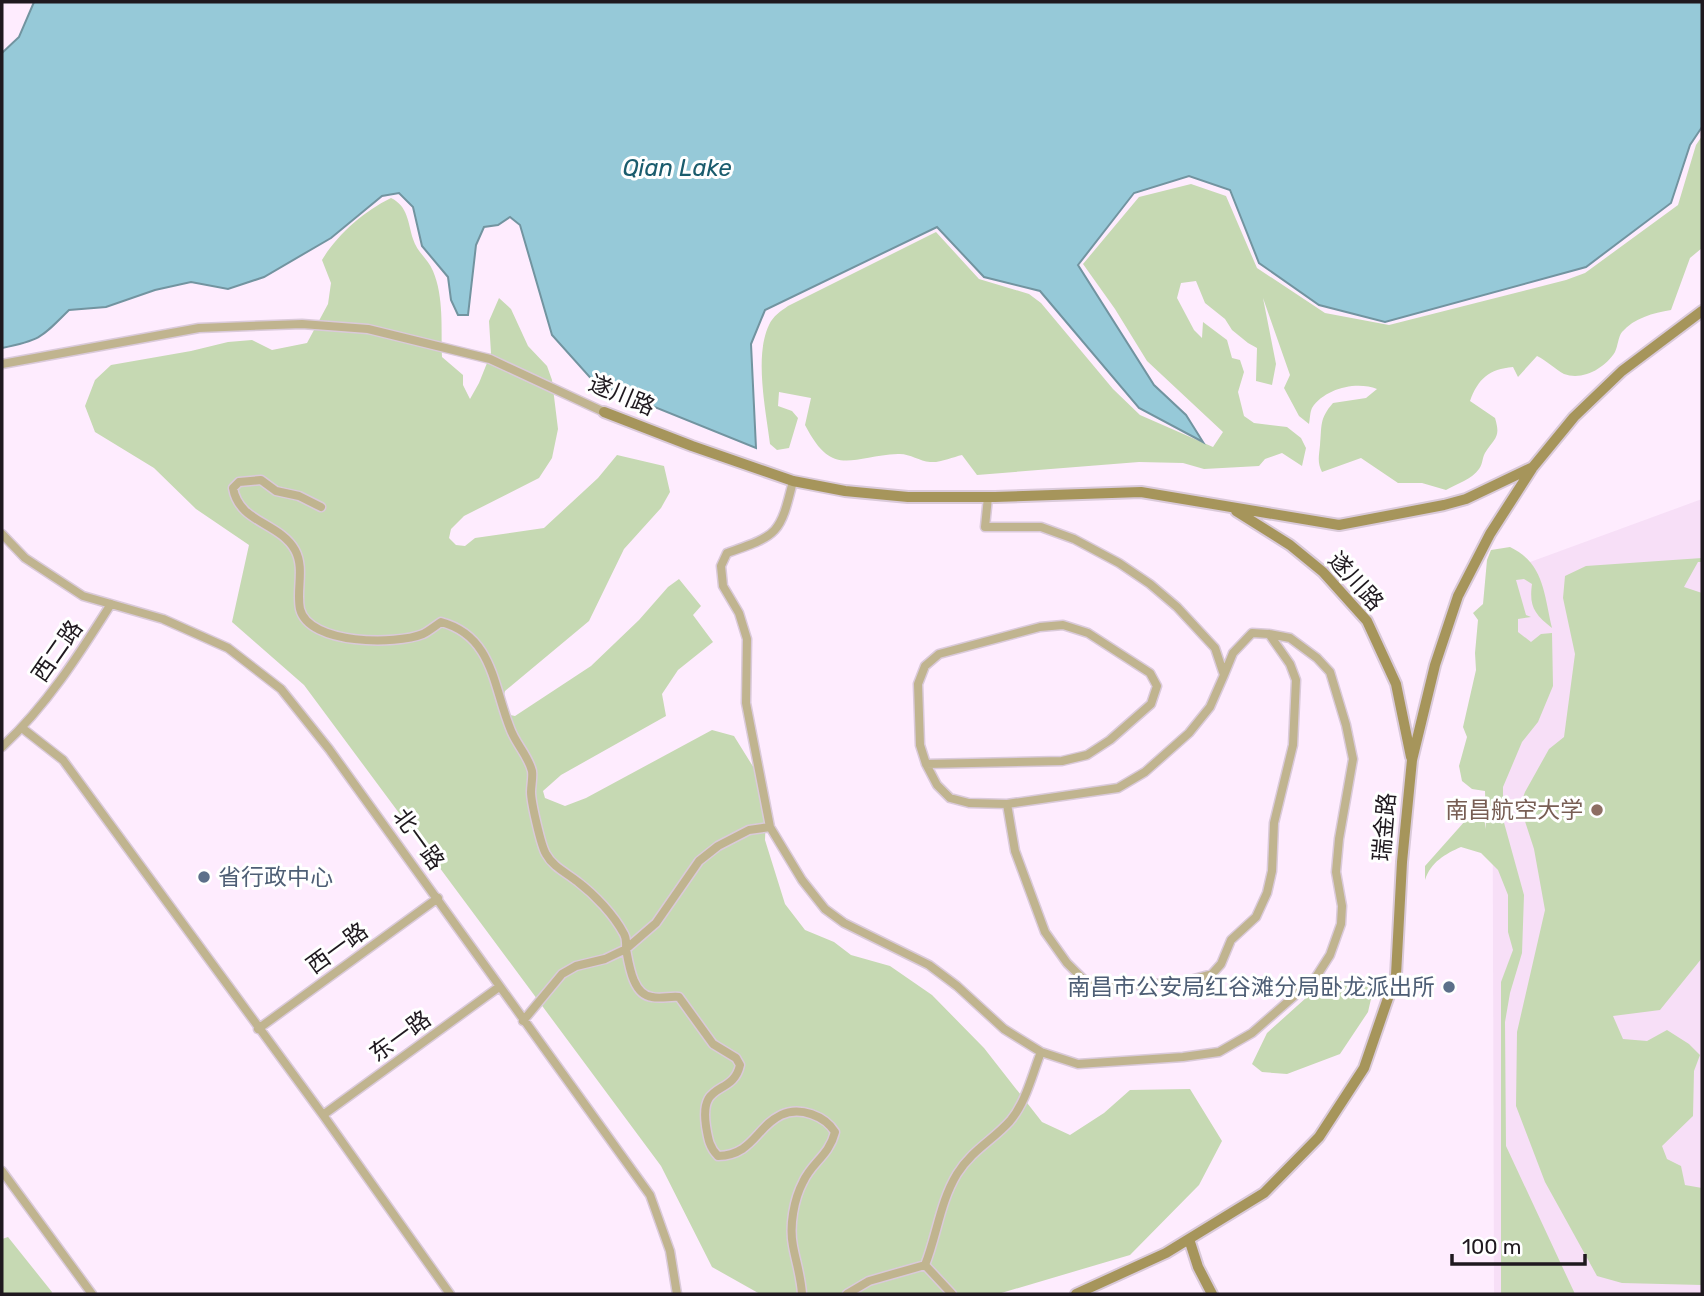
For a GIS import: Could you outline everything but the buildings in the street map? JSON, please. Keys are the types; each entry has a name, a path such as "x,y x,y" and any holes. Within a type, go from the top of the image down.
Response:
{"street":[{"name":"瑞金路","path":"1076,1294 1166,1253 1264,1193 1319,1138 1364,1068 1396,975 1402,862 1412,760 1435,665 1458,596 1490,534 1533,467 1574,417 1622,371 1702,311"},
{"name":"遂川路","path":"2,364 199,328 302,324 368,329 490,359 604,412 793,481 883,495 988,497 1141,492 1339,525 1466,499 1533,467"},
{"path":"321,507 299,496 276,491 261,480 239,482 233,488 235,502 283,536 296,551 300,611 313,626 358,641 374,641 424,634 440,622 467,635 484,653 510,730 523,749 532,773 531,794 545,853 555,867 579,883 597,900 626,936 626,949 637,988 645,996 654,998 679,997 713,1044 736,1058 740,1065 733,1081 712,1092 704,1112 708,1142 718,1156 727,1156 747,1147 781,1115 797,1111 816,1115 830,1123 835,1132 833,1142 805,1177 795,1197 792,1242 802,1294"},
{"path":"793,481 779,526 766,539 727,553 721,566 723,586 739,613 747,639 746,703 770,827 802,880 825,909 844,923 929,965 957,986 1004,1029 1041,1052 1078,1064 1219,1052 1252,1033 1307,985 1316,977 1330,955 1341,924 1342,906 1336,872 1353,759 1330,672 1317,658 1290,638 1252,634 1233,653 1210,707 1189,733 1145,772 1118,788 1007,804 969,803 950,798 937,785 926,764 920,744 918,684 925,666 939,654 1040,627 1063,625 1088,633 1150,673 1157,686 1151,704 1110,740 1087,755 1062,761 926,764"},
{"path":"988,497 985,527 1041,527 1074,539 1150,584 1177,607 1215,648 1224,675"},
{"name":"遂川路","path":"1230,507 1290,545 1323,572 1367,621 1396,684 1412,760"},
{"name":"北一路","path":"2,534 24,558 83,596 163,619 228,648 281,689 329,749 438,898 499,988 650,1195 670,1251 677,1294"},
{"name":"西二路","path":"2,747 22,728 68,673 111,604"},
{"path":"1007,804 1015,851 1045,932 1067,964 1089,985 1104,987 1183,982 1212,974 1222,964 1231,940 1256,916 1272,871 1274,823 1293,745 1296,680 1290,664 1269,634"},
{"path":"22,728 63,760 323,1115 450,1294"},
{"path":"523,1021 562,974 576,966 605,960 626,949 656,923 699,861 718,846 749,830 770,827"},
{"name":"西一路","path":"258,1029 438,898"},
{"name":"东一路","path":"323,1115 499,988"},
{"path":"925,1265 934,1242 940,1213 957,1174 975,1150 1008,1123 1020,1109 1041,1052"},
{"path":"2,1171 92,1294"},
{"path":"1189,1239 1198,1267 1212,1294"},
{"path":"847,1294 869,1281 925,1265"},
{"path":"925,1265 952,1294"}],"shaded area":[{"name":"南昌航空大学","path":"1702,499 1702,1294 1494,1294 1492,576"}],"green space":[{"path":"1702,136 1702,248 1690,258 1671,310 1632,323 1621,334 1611,358 1593,372 1579,376 1564,374 1537,356 1518,377 1513,367 1497,370 1486,376 1470,401 1495,418 1496,437 1476,473 1446,490 1422,483 1398,483 1361,458 1322,472 1319,459 1323,418 1333,403 1366,398 1377,389 1351,386 1325,395 1312,408 1309,424 1299,416 1284,388 1290,375 1263,298 1276,364 1272,385 1256,381 1257,348 1232,330 1225,319 1205,303 1196,281 1181,283 1177,298 1194,330 1202,338 1203,322 1227,340 1232,358 1240,360 1244,372 1238,392 1244,416 1254,423 1287,427 1301,438 1306,448 1302,466 1282,453 1265,459 1259,466 1204,469 1183,463 1139,462 977,475 962,455 934,462 902,454 844,460 825,453 805,425 811,398 779,392 778,406 792,411 798,418 789,448 777,450 770,444 764,400 762,352 773,319 788,306 936,232 979,279 1029,294 1041,303 1113,389 1140,415 1213,447 1223,432 1147,361 1083,264 1139,197 1191,184 1226,196 1257,268 1325,313 1389,325 1585,273 1678,205 1696,145"},
{"path":"391,198 404,210 415,244 437,281 442,324 442,357 463,375 463,385 470,399 491,353 489,321 499,298 511,309 528,346 547,366 552,380 558,429 552,458 539,478 464,516 451,529 449,538 456,545 465,546 475,538 544,528 598,478 617,455 664,466 670,492 661,508 624,549 589,621 505,691 502,703 506,714 515,716 591,666 679,579 701,606 693,615 713,642 678,670 662,694 666,716 561,775 543,791 545,798 565,806 586,798 712,730 734,736 767,789 765,840 785,904 805,930 834,942 851,955 890,966 932,995 984,1048 1042,1122 1070,1135 1104,1113 1130,1090 1190,1089 1222,1141 1199,1185 1130,1255 998,1294 760,1294 712,1267 661,1166 304,685 232,622 249,545 196,509 154,468 95,432 85,406 95,380 111,365 228,342 252,340 272,350 307,343 328,304 331,283 322,260 352,224"},
{"path":"1510,547 1530,562 1541,581 1552,628 1534,609 1531,598 1532,584 1524,579 1516,580 1526,615 1531,617 1518,619 1518,632 1531,642 1541,634 1552,633 1553,686 1538,722 1522,742 1503,787 1503,819 1524,895 1522,953 1505,1022 1506,1146 1575,1294 1501,1294 1501,982 1513,950 1508,932 1508,895 1498,870 1481,853 1461,847 1439,859 1425,880 1425,866 1481,803 1486,829 1485,791 1472,789 1462,781 1459,766 1467,737 1463,727 1476,670 1478,620 1473,613 1483,604 1487,560 1491,550"},
{"name":"南昌航空大学","path":"1702,558 1702,562 1698,562 1684,587 1702,593 1702,958 1660,1010 1613,1016 1623,1039 1647,1041 1667,1030 1689,1044 1700,1055 1694,1071 1693,1116 1662,1146 1667,1159 1681,1166 1685,1185 1702,1188 1702,1285 1622,1283 1597,1276 1545,1182 1516,1106 1517,1032 1545,910 1534,849 1520,806 1549,749 1564,737 1575,654 1563,598 1565,576 1586,566"},
{"path":"1327,979 1374,986 1368,1012 1340,1054 1287,1074 1262,1072 1252,1064 1267,1033"},
{"path":"8,1237 51,1294 2,1294 2,1239"}],"water":[{"name":"Qian Lake","path":"34,2 1702,2 1702,127 1690,145 1671,203 1586,267 1385,322 1319,305 1259,263 1230,190 1189,176 1134,193 1078,265 1154,385 1186,415 1203,442 1139,408 1040,291 984,277 937,227 765,310 751,344 756,448 595,383 552,335 520,225 510,217 498,225 484,227 476,245 468,315 458,315 451,300 448,277 422,246 413,207 399,193 382,196 331,238 264,277 228,289 191,282 155,290 106,307 69,310 40,337 2,348 2,53 19,37"}],"place":[{"name":"南昌航空大学","path":"1597,810"},
{"name":"省行政中心","path":"204,877"},
{"name":"南昌市公安局红谷滩分局卧龙派出所","path":"1449,987"}]}
